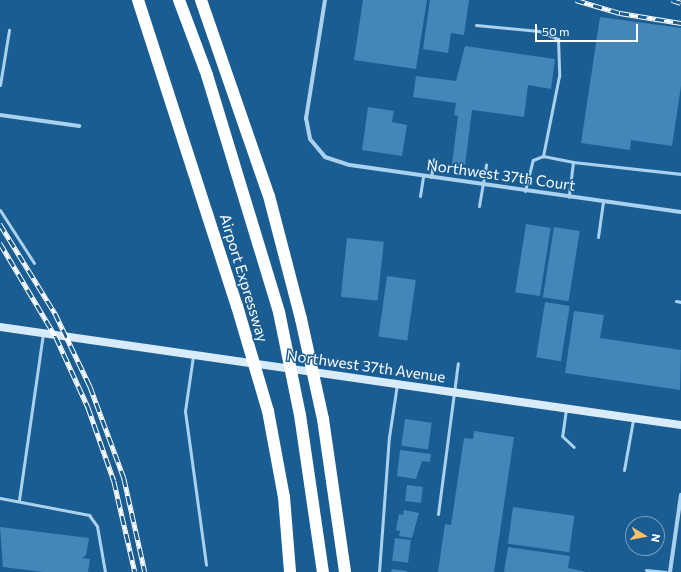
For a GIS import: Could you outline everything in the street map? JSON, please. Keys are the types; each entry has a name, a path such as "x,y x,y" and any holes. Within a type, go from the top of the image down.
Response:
{"highway":[{"name":"Airport Expressway","path":"138,0 237,306 268,411 284,497 290,572"},
{"name":"Airport Expressway","path":"179,0 207,75 279,312 300,415 323,572"},
{"path":"201,0 269,196 301,319 323,419 345,572"}],"street":[{"name":"Northwest 37th Court","path":"325,0 306,118 310,139 320,153 342,164 681,212"},
{"path":"0,115 79,126"},
{"name":"Northwest 37th Avenue","path":"0,327 681,425"},
{"path":"670,572 681,495"}],"lane":[{"path":"476,25 539,31 558,40 559,76 543,156"},
{"path":"0,85 8,30"},
{"path":"525,191 533,160 543,156 573,162 681,174"},
{"path":"431,177 434,159"},
{"path":"569,197 573,162"},
{"path":"479,206 486,165"},
{"path":"420,196 423,176"},
{"path":"598,237 603,202"},
{"path":"0,210 34,263"},
{"path":"676,301 681,302"},
{"path":"19,500 43,333"},
{"path":"193,354 184,412 206,565"},
{"path":"438,514 456,393 458,363"},
{"path":"379,572 388,444 397,384"},
{"path":"566,409 562,436 574,447"},
{"path":"624,470 634,418"},
{"path":"0,498 19,500 89,514 97,526 105,572"},
{"path":"646,570 666,572"}],"building":[{"path":"363,0 427,0 416,69 354,60"},
{"path":"430,0 469,0 464,35 451,33 448,53 423,49"},
{"path":"600,17 681,28 681,86 672,146 631,140 630,150 581,143"},
{"path":"465,46 555,59 551,89 528,85 524,117 472,110 465,165 452,164 458,116 454,115 456,103 413,97 416,76 456,81"},
{"path":"368,107 394,111 392,122 407,125 402,156 362,150"},
{"path":"526,224 551,228 540,296 515,292"},
{"path":"554,227 580,231 569,301 543,297"},
{"path":"347,238 384,242 378,301 341,297"},
{"path":"387,276 416,280 407,340 379,336"},
{"path":"545,302 570,306 561,361 536,357"},
{"path":"574,311 604,315 600,338 681,350 680,390 565,373"},
{"path":"405,419 432,423 428,449 401,446"},
{"path":"474,431 514,437 494,572 438,572 445,524 451,525 464,438 473,439"},
{"path":"400,450 431,454 430,462 422,461 416,479 397,476"},
{"path":"407,485 423,487 421,503 405,501"},
{"path":"513,507 574,516 569,552 508,544"},
{"path":"404,510 419,513 412,538 399,536 400,531 396,530 399,514 403,515"},
{"path":"0,527 89,538 86,555 82,558 90,559 88,572 43,572 3,567"},
{"path":"395,538 411,540 408,563 392,561"},
{"path":"508,547 570,556 568,568 586,572 504,572"},
{"path":"392,569 407,571 407,572 391,572"}],"railway":[{"path":"576,0 620,13 681,23"},
{"path":"672,0 681,3"},
{"path":"0,224 55,313 90,386 124,478 145,572"},
{"path":"0,243 56,337 88,407 114,481 135,572"}]}
